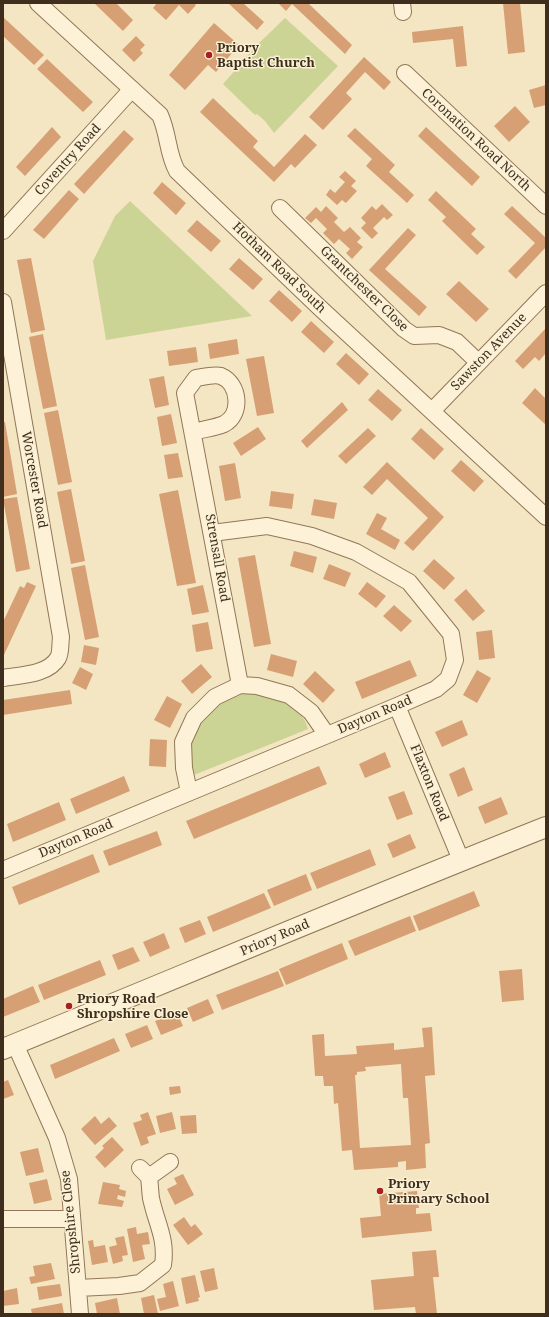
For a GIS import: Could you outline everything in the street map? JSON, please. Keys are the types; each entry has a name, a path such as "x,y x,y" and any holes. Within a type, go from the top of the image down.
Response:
{"street":[{"name":"Hotham Road South","path":"38,3 160,115 167,129 172,162 177,171 319,307 546,517"},
{"name":"Coronation Road North","path":"405,73 546,206"},
{"name":"Coventry Road","path":"3,231 132,89"},
{"name":"Grantchester Close","path":"280,208 404,329 414,336 440,335 457,342 478,362"},
{"name":"Sawston Avenue","path":"432,411 546,293"},
{"name":"Worcester Road","path":"3,302 61,637 58,659 49,666 41,670 3,678"},
{"name":"Strensall Road","path":"193,432 240,685"},
{"name":"Dayton Road","path":"3,870 397,706 436,689 448,679 454,660 451,634 409,582 356,552 312,536 267,526 212,532"},
{"path":"189,792 184,768 183,742 194,718 214,697 240,685 257,686 288,695 311,712 327,735"},
{"name":"Flaxton Road","path":"397,706 461,860"},
{"name":"Priory Road","path":"9,1047 269,941 461,860 546,827"},
{"name":"Shropshire Close","path":"9,1047 57,1138 69,1179 80,1314"},
{"path":"78,1288 120,1286 140,1283 163,1265 165,1252 162,1233 151,1199 145,1172 170,1162"},
{"path":"3,1219 72,1219"}],"green space":[{"path":"285,18 338,66 274,133 265,121 257,114 255,115 223,84 258,44"},
{"path":"130,201 252,316 106,340 93,261 115,216"},
{"path":"244,693 273,698 291,706 299,712 308,729 194,775 190,762 190,749 194,736 201,724 209,713 220,704 232,697"}],"building":[{"path":"94,3 116,3 133,20 123,31"},
{"path":"157,3 194,3 196,5 188,14 179,5 166,20 153,8"},
{"path":"228,3 243,3 264,22 257,30"},
{"path":"278,3 308,3 352,45 345,54 292,4 286,11"},
{"path":"503,3 520,3 525,52 508,54"},
{"path":"3,17 44,55 34,65 3,36"},
{"name":"Priory Baptist Church","path":"214,23 239,45 216,72 208,65 185,90 169,75"},
{"path":"463,26 467,66 456,67 453,39 413,43 412,32"},
{"path":"136,36 145,45 140,50 143,53 134,62 122,50"},
{"path":"364,57 391,82 384,90 365,72 346,93 352,99 323,130 309,117"},
{"path":"47,59 93,102 83,112 37,69"},
{"path":"546,85 546,105 534,108 529,90"},
{"path":"213,98 258,141 253,147 274,167 305,134 317,145 295,168 291,164 274,182 200,112"},
{"path":"515,106 530,122 509,142 494,126"},
{"path":"52,127 61,137 25,176 16,167"},
{"path":"426,127 480,177 472,186 418,136"},
{"path":"355,128 395,165 389,172 414,195 407,203 366,166 372,159 347,136"},
{"path":"124,130 134,139 84,194 74,184"},
{"path":"345,171 356,181 351,186 357,191 346,203 342,200 337,205 326,195 330,189 335,193 345,182 339,177"},
{"path":"162,182 186,203 176,215 153,193"},
{"path":"69,190 79,199 44,239 33,230"},
{"path":"436,191 476,229 471,234 485,247 477,255 442,221 446,217 428,200"},
{"path":"382,204 393,215 387,220 384,217 373,228 378,233 372,239 361,228 366,223 361,218 372,206 376,210"},
{"path":"326,206 338,218 334,222 344,232 350,227 361,238 357,242 363,247 352,259 346,253 350,249 339,239 334,244 323,233 327,229 316,218 311,223 305,218 316,207 321,212"},
{"path":"512,206 546,238 546,247 516,279 508,271 535,243 504,214"},
{"path":"197,220 221,241 211,252 187,231"},
{"path":"408,228 416,235 385,269 427,307 419,316 369,270"},
{"path":"31,258 45,330 31,333 17,260"},
{"path":"239,258 263,279 253,290 229,269"},
{"path":"459,281 489,309 476,322 446,294"},
{"path":"279,290 302,311 292,322 269,301"},
{"path":"311,321 334,342 324,353 301,332"},
{"path":"546,328 546,353 539,361 535,357 523,369 515,361"},
{"path":"43,334 57,406 43,409 29,337"},
{"path":"237,339 239,354 210,359 208,344"},
{"path":"196,347 198,362 169,366 167,351"},
{"path":"346,353 369,374 359,385 336,364"},
{"path":"264,356 274,413 257,416 246,359"},
{"path":"164,376 169,405 155,408 149,379"},
{"path":"535,388 546,399 546,425 522,403"},
{"path":"378,389 402,410 392,421 368,400"},
{"path":"342,402 348,410 307,448 301,441"},
{"path":"58,410 72,482 58,485 44,413"},
{"path":"171,414 177,443 162,446 157,417"},
{"path":"3,422 5,422 17,494 3,497"},
{"path":"258,427 266,439 241,456 233,443"},
{"path":"368,428 376,436 346,464 338,456"},
{"path":"421,428 444,449 434,460 411,439"},
{"path":"178,453 183,477 168,479 164,455"},
{"path":"461,460 484,481 474,492 451,471"},
{"path":"387,462 444,517 413,551 404,543 428,518 387,479 372,495 363,487"},
{"path":"235,463 241,498 225,501 219,466"},
{"path":"71,489 85,561 71,564 57,492"},
{"path":"178,490 196,583 177,586 159,494"},
{"path":"271,491 294,494 292,509 269,506"},
{"path":"17,497 30,569 16,572 3,499"},
{"path":"314,499 337,503 334,519 311,515"},
{"path":"377,513 387,518 381,529 400,540 395,550 366,534"},
{"path":"294,551 317,557 313,573 290,566"},
{"path":"255,555 271,644 254,647 238,558"},
{"path":"434,559 455,578 444,590 423,571"},
{"path":"329,564 351,573 345,587 323,579"},
{"path":"85,565 99,637 85,640 71,568"},
{"path":"27,582 36,586 3,657 3,622 20,586 24,588"},
{"path":"367,582 386,596 376,608 358,594"},
{"path":"203,585 209,612 192,615 187,589"},
{"path":"466,589 485,611 473,621 454,600"},
{"path":"394,605 412,621 401,632 383,616"},
{"path":"208,622 213,649 196,652 192,625"},
{"path":"492,630 495,658 479,660 476,632"},
{"path":"84,645 99,648 96,665 81,662"},
{"path":"271,654 297,661 293,677 267,670"},
{"path":"410,660 417,676 362,699 355,682"},
{"path":"201,664 212,677 192,694 181,681"},
{"path":"80,667 93,674 86,690 72,683"},
{"path":"477,670 491,678 477,703 463,695"},
{"path":"315,671 335,690 323,703 303,684"},
{"path":"70,690 72,704 3,715 3,700"},
{"path":"167,696 182,704 170,728 154,720"},
{"path":"462,720 468,735 442,747 435,732"},
{"path":"150,739 167,740 166,767 149,766"},
{"path":"385,752 391,767 365,778 359,764"},
{"path":"319,766 327,784 194,839 186,821"},
{"path":"464,767 473,790 458,797 449,774"},
{"path":"124,776 130,791 76,814 70,799"},
{"path":"404,791 413,814 397,820 388,797"},
{"path":"501,797 508,814 485,824 478,807"},
{"path":"59,802 66,820 13,842 7,824"},
{"path":"157,831 162,845 109,866 103,851"},
{"path":"410,834 416,848 393,858 387,844"},
{"path":"370,849 376,865 317,889 310,873"},
{"path":"93,854 100,872 19,905 12,887"},
{"path":"306,874 312,890 274,906 267,890"},
{"path":"474,891 480,906 419,931 413,916"},
{"path":"264,893 271,908 213,932 207,917"},
{"path":"410,916 416,931 355,956 348,941"},
{"path":"200,920 206,934 185,943 179,928"},
{"path":"164,933 170,948 150,957 143,942"},
{"path":"342,943 348,959 286,985 279,969"},
{"path":"133,947 140,961 118,970 112,955"},
{"path":"100,960 106,975 44,1000 38,985"},
{"path":"522,969 524,1000 502,1002 499,971"},
{"path":"278,971 284,986 222,1010 216,995"},
{"path":"33,986 40,1002 3,1017 3,999"},
{"path":"208,999 214,1013 193,1022 187,1008"},
{"path":"177,1012 183,1026 161,1035 155,1021"},
{"path":"147,1025 153,1039 131,1048 125,1034"},
{"path":"432,1027 435,1075 425,1076 430,1143 425,1144 426,1168 406,1170 406,1161 398,1162 398,1167 354,1170 352,1150 342,1151 338,1103 334,1104 333,1086 324,1086 323,1076 315,1076 312,1035 324,1034 325,1056 357,1054 356,1046 394,1043 394,1050 424,1047 422,1028","holes":["401,1064 403,1098 408,1098 411,1145 360,1148 355,1075 357,1075 357,1072 366,1071 365,1067"]},
{"path":"114,1038 120,1051 55,1079 50,1065"},
{"path":"8,1080 14,1095 3,1099 3,1082"},
{"path":"180,1086 181,1093 170,1095 169,1087"},
{"path":"148,1112 156,1134 147,1137 149,1143 141,1146 133,1123 142,1120 140,1115"},
{"path":"172,1112 176,1129 160,1133 156,1116"},
{"path":"196,1115 197,1133 182,1134 180,1116"},
{"path":"95,1116 101,1124 109,1117 117,1126 95,1145 81,1129"},
{"path":"112,1137 124,1150 105,1168 95,1157 104,1148 102,1146"},
{"path":"38,1148 44,1172 26,1176 20,1152"},
{"path":"183,1174 194,1195 175,1205 167,1189 177,1184 174,1178"},
{"path":"47,1179 52,1200 34,1204 29,1183"},
{"path":"103,1182 120,1185 119,1189 126,1191 125,1197 118,1195 117,1199 124,1201 122,1207 98,1204"},
{"path":"417,1191 419,1208 416,1208 416,1214 430,1213 432,1231 362,1238 360,1218 381,1216 379,1194"},
{"path":"184,1217 191,1227 195,1224 203,1234 188,1245 173,1225"},
{"path":"136,1227 137,1234 148,1232 150,1244 142,1245 145,1259 133,1262 127,1229"},
{"path":"124,1236 128,1255 122,1256 123,1261 113,1264 109,1247 117,1245 115,1238"},
{"path":"93,1240 94,1247 105,1245 108,1262 92,1265 88,1241"},
{"path":"436,1250 439,1277 433,1277 437,1314 416,1314 415,1307 374,1310 371,1280 414,1276 412,1252"},
{"path":"51,1263 55,1279 31,1284 29,1277 35,1276 33,1266"},
{"path":"214,1268 218,1289 205,1292 200,1271"},
{"path":"195,1275 200,1297 198,1298 199,1301 186,1304 181,1278"},
{"path":"173,1281 179,1306 160,1311 157,1299 166,1297 163,1284"},
{"path":"60,1284 62,1296 39,1300 37,1287"},
{"path":"17,1288 19,1304 3,1306 3,1291"},
{"path":"154,1295 158,1314 144,1314 141,1298"},
{"path":"117,1298 120,1314 97,1314 95,1303"},
{"path":"62,1303 64,1314 32,1314 31,1309"}],"place":[{"name":"Priory Baptist Church","path":"209,55"},
{"name":"Priory Road Shropshire Close","path":"69,1006"},
{"name":"Priory Primary School","path":"380,1191"}]}
